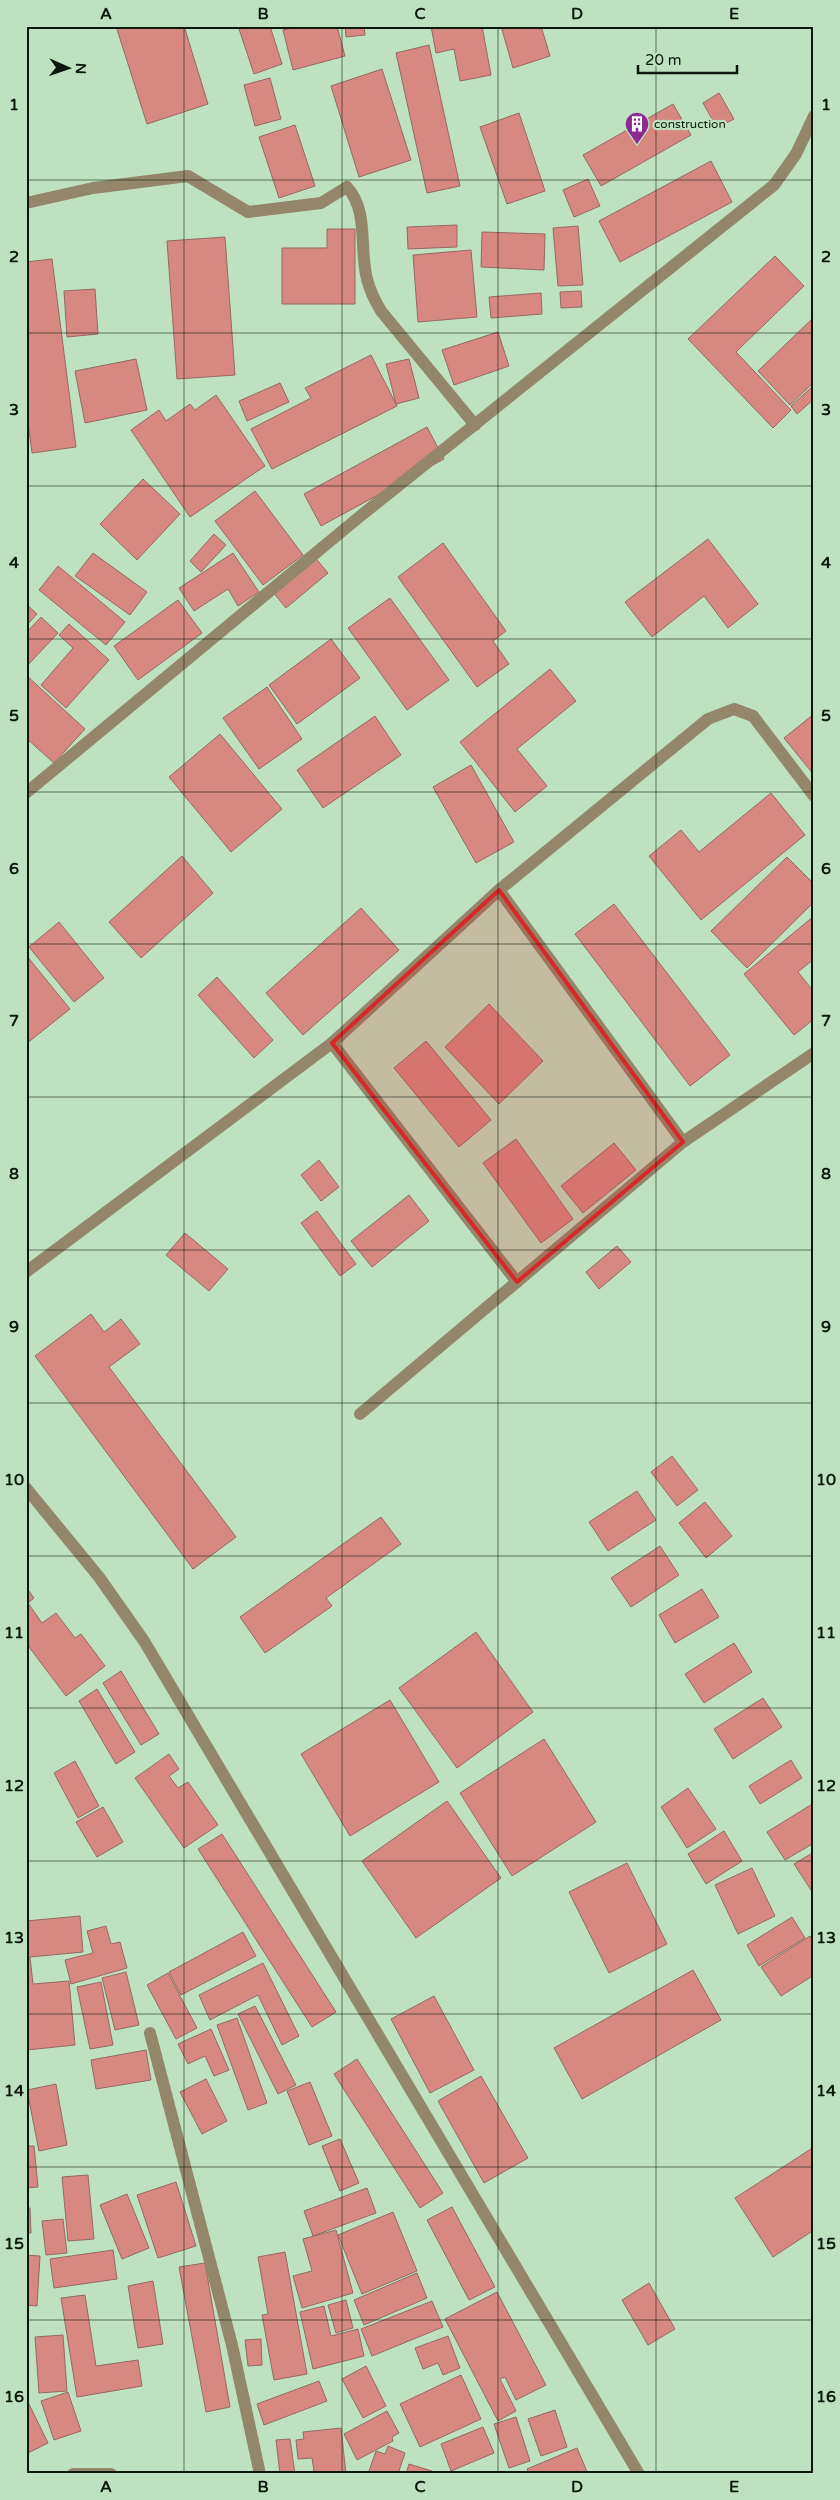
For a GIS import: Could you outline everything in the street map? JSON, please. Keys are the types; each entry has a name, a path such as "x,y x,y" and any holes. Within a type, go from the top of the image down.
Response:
{"street":[{"path":"26,793 358,518 774,185 796,154 814,116"},
{"path":"26,203 93,188 188,176 248,212 321,203 347,186 356,196 361,218 366,278 372,296 381,311 475,425"},
{"path":"26,1272 332,1042 499,890 708,719 724,711 734,709 754,716 814,796"},
{"path":"499,890 683,1142"},
{"path":"332,1042 518,1282"},
{"path":"360,1414 683,1142 814,1053"},
{"path":"26,1488 99,1577 144,1641 639,2474"},
{"path":"150,2033 229,2335 260,2474"},
{"path":"73,2474 111,2474"}],"highlighted area":[{"path":"499,890 683,1142 517,1282 332,1043"}],"building":[{"path":"116,26 184,26 208,104 147,124"},
{"path":"238,26 270,26 282,64 254,74"},
{"path":"299,26 337,26 345,56 293,70 283,30"},
{"path":"345,26 364,26 365,35 346,37"},
{"path":"431,26 482,26 491,75 460,81 454,49 436,53"},
{"path":"501,26 541,26 550,56 513,68"},
{"path":"429,45 460,186 427,193 396,53"},
{"path":"382,69 411,160 359,177 331,86"},
{"path":"270,78 281,119 255,126 244,85"},
{"path":"719,93 734,119 717,128 703,103"},
{"name":"construction","path":"673,104 691,135 601,186 583,155"},
{"path":"519,113 545,191 507,204 480,127"},
{"path":"295,125 315,186 279,198 259,137"},
{"path":"711,161 732,202 620,262 599,221"},
{"path":"588,179 600,206 574,217 563,190"},
{"path":"457,225 457,247 408,249 407,227"},
{"path":"578,226 583,285 558,286 553,228"},
{"path":"327,229 355,229 355,304 282,304 282,248 327,248"},
{"path":"482,232 545,234 544,270 481,267"},
{"path":"225,237 235,375 177,379 167,241"},
{"path":"471,250 477,317 418,322 413,255"},
{"path":"775,256 804,286 736,352 791,410 773,428 688,339"},
{"path":"52,259 76,447 32,453 26,408 26,262"},
{"path":"95,289 98,334 67,337 64,291"},
{"path":"581,291 582,307 561,308 560,292"},
{"path":"541,293 542,314 491,318 489,297"},
{"path":"814,317 814,382 790,405 758,371"},
{"path":"498,332 509,366 454,385 442,350"},
{"path":"371,355 397,406 272,469 251,429 311,398 305,388"},
{"path":"136,359 147,410 85,423 75,371"},
{"path":"409,359 419,398 396,404 386,364"},
{"path":"280,383 289,402 247,421 239,401"},
{"path":"814,385 814,399 797,414 791,406"},
{"path":"216,395 265,466 190,517 131,430 159,410 166,421 190,404 195,410"},
{"path":"427,427 444,459 321,526 304,494"},
{"path":"143,479 180,514 137,560 100,524"},
{"path":"255,491 303,555 263,585 215,521"},
{"path":"214,534 226,545 201,572 190,561"},
{"path":"708,539 758,604 728,628 704,596 652,637 625,602"},
{"path":"443,543 506,631 493,641 509,664 477,687 398,577"},
{"path":"93,553 147,592 130,615 75,576"},
{"path":"233,553 259,592 238,606 228,589 194,611 179,588"},
{"path":"313,555 328,573 286,608 272,591"},
{"path":"58,566 125,622 106,645 39,590"},
{"path":"390,598 449,680 407,710 348,628"},
{"path":"178,600 202,633 138,680 114,646"},
{"path":"26,604 37,614 26,626"},
{"path":"41,617 58,633 26,667 26,633"},
{"path":"69,624 109,660 66,708 41,685 73,648 59,635"},
{"path":"331,639 360,678 297,724 269,685"},
{"path":"550,669 576,701 517,749 547,786 515,812 460,742"},
{"path":"26,675 85,729 54,763 26,738"},
{"path":"267,687 302,739 259,769 223,718"},
{"path":"814,714 814,775 784,738"},
{"path":"375,716 401,755 323,808 297,770"},
{"path":"220,734 282,809 231,852 169,777"},
{"path":"471,765 514,842 476,863 433,787"},
{"path":"771,793 805,835 701,920 649,856 681,830 699,852"},
{"path":"182,856 213,893 141,958 109,922"},
{"path":"787,857 814,884 814,902 747,968 711,931"},
{"path":"614,904 730,1055 690,1086 575,934"},
{"path":"361,908 399,950 303,1035 266,993"},
{"path":"814,916 814,959 798,972 814,992 814,1019 794,1035 744,974"},
{"path":"59,922 104,978 74,1002 29,947"},
{"path":"26,955 70,1009 26,1044"},
{"path":"217,977 273,1040 254,1058 198,995"},
{"path":"489,1004 543,1061 499,1104 445,1047"},
{"path":"426,1041 491,1120 459,1147 394,1068"},
{"path":"516,1139 573,1219 541,1243 483,1163"},
{"path":"614,1143 636,1170 583,1213 561,1186"},
{"path":"319,1160 339,1187 321,1201 301,1175"},
{"path":"409,1195 429,1221 372,1267 351,1241"},
{"path":"317,1211 356,1264 340,1276 301,1223"},
{"path":"185,1233 228,1269 209,1291 166,1255"},
{"path":"617,1246 631,1262 599,1289 586,1272"},
{"path":"91,1314 104,1332 121,1319 140,1344 109,1367 236,1537 193,1569 35,1356"},
{"path":"672,1456 698,1490 677,1506 651,1472"},
{"path":"637,1491 656,1520 608,1551 589,1522"},
{"path":"705,1502 732,1536 706,1558 679,1523"},
{"path":"381,1517 401,1544 326,1598 332,1606 265,1653 240,1617"},
{"path":"660,1546 679,1575 631,1607 611,1578"},
{"path":"26,1587 34,1598 28,1603 42,1623 56,1613 75,1638 81,1634 105,1666 66,1696 26,1643"},
{"path":"702,1589 719,1617 675,1643 659,1615"},
{"path":"476,1632 533,1712 457,1768 399,1688"},
{"path":"734,1643 752,1672 704,1703 685,1674"},
{"path":"121,1671 159,1734 141,1745 103,1683"},
{"path":"97,1689 135,1752 116,1764 79,1701"},
{"path":"763,1698 782,1727 733,1759 714,1729"},
{"path":"390,1700 439,1782 350,1836 301,1754"},
{"path":"544,1739 596,1822 512,1876 460,1793"},
{"path":"169,1754 179,1769 169,1776 178,1788 188,1782 218,1825 184,1848 135,1778"},
{"path":"791,1760 802,1778 760,1804 749,1786"},
{"path":"75,1761 99,1806 78,1818 54,1773"},
{"path":"688,1788 716,1829 687,1848 661,1807"},
{"path":"447,1801 501,1878 416,1938 362,1861"},
{"path":"814,1803 814,1843 785,1860 767,1832"},
{"path":"103,1807 123,1842 97,1857 76,1822"},
{"path":"724,1831 742,1861 706,1884 688,1854"},
{"path":"222,1834 336,2012 312,2027 198,1849"},
{"path":"814,1852 814,1893 813,1893 794,1864"},
{"path":"627,1863 667,1944 609,1973 569,1892"},
{"path":"752,1868 775,1916 738,1934 715,1885"},
{"path":"80,1916 83,1952 30,1957 33,1984 69,1981 75,2045 27,2050 26,1921"},
{"path":"792,1917 805,1938 759,1966 747,1945"},
{"path":"106,1926 111,1944 120,1942 127,1968 71,1984 65,1960 93,1953 87,1931"},
{"path":"243,1932 256,1956 181,1995 169,1972"},
{"path":"810,1936 814,1942 814,1975 781,1996 761,1967"},
{"path":"263,1963 299,2036 282,2045 258,1995 210,2020 199,1995"},
{"path":"693,1970 721,2020 582,2099 554,2048"},
{"path":"126,1972 139,2025 115,2030 102,1978"},
{"path":"168,1973 197,2028 176,2039 147,1985"},
{"path":"101,1982 113,2045 90,2049 77,1987"},
{"path":"434,1996 474,2070 430,2093 391,2019"},
{"path":"255,2006 296,2085 278,2094 238,2014"},
{"path":"237,2018 267,2103 248,2110 217,2025"},
{"path":"211,2029 229,2070 214,2076 205,2056 188,2064 178,2044"},
{"path":"146,2050 151,2080 96,2089 91,2060"},
{"path":"357,2059 443,2193 420,2208 334,2074"},
{"path":"481,2076 528,2158 484,2183 438,2101"},
{"path":"206,2079 227,2121 202,2134 180,2092"},
{"path":"310,2082 332,2136 309,2145 287,2091"},
{"path":"56,2084 67,2145 39,2151 27,2090"},
{"path":"340,2139 359,2183 340,2191 322,2146"},
{"path":"26,2146 34,2146 38,2187 26,2188"},
{"path":"814,2147 814,2230 773,2257 735,2198"},
{"path":"88,2175 94,2239 68,2241 62,2177"},
{"path":"176,2182 196,2246 158,2258 137,2195"},
{"path":"367,2188 376,2213 313,2236 304,2211"},
{"path":"127,2194 149,2248 122,2259 100,2205"},
{"path":"452,2207 495,2287 469,2300 427,2220"},
{"path":"26,2208 30,2208 31,2233 26,2233"},
{"path":"393,2212 417,2271 362,2294 338,2235"},
{"path":"63,2219 67,2253 46,2255 42,2221"},
{"path":"336,2230 353,2293 302,2308 293,2276 312,2271 303,2239"},
{"path":"113,2250 117,2279 54,2288 50,2259"},
{"path":"285,2252 307,2374 274,2380 262,2315 268,2314 258,2257"},
{"path":"26,2255 40,2256 37,2306 26,2305"},
{"path":"205,2263 230,2407 206,2412 179,2267"},
{"path":"417,2273 427,2298 364,2325 354,2300"},
{"path":"153,2281 163,2344 138,2348 128,2286"},
{"path":"649,2283 675,2329 648,2345 622,2300"},
{"path":"497,2292 546,2385 516,2400 505,2377 500,2379 516,2411 498,2421 445,2319"},
{"path":"85,2295 96,2366 138,2360 142,2386 77,2397 61,2298"},
{"path":"346,2300 353,2328 336,2333 328,2305"},
{"path":"432,2301 443,2327 372,2356 361,2329"},
{"path":"324,2306 331,2336 358,2329 364,2356 313,2369 300,2312"},
{"path":"63,2335 67,2391 39,2393 35,2337"},
{"path":"448,2336 460,2368 443,2375 438,2363 423,2369 415,2348"},
{"path":"261,2339 262,2365 248,2366 245,2340"},
{"path":"366,2366 386,2406 363,2418 342,2379"},
{"path":"461,2375 481,2419 420,2447 400,2404"},
{"path":"319,2381 327,2401 264,2425 257,2404"},
{"path":"68,2392 81,2431 54,2440 41,2401"},
{"path":"26,2398 48,2443 26,2454"},
{"path":"555,2410 567,2447 541,2456 528,2419"},
{"path":"387,2411 399,2433 392,2437 393,2441 357,2460 344,2434"},
{"path":"516,2417 530,2461 509,2468 494,2424"},
{"path":"483,2427 494,2453 451,2471 441,2444"},
{"path":"341,2428 346,2474 301,2474 314,2471 312,2458 298,2459 296,2440 304,2439 303,2432"},
{"path":"290,2439 295,2474 280,2474 276,2440"},
{"path":"388,2446 405,2453 398,2474 368,2474 376,2451 385,2454"},
{"path":"577,2448 588,2474 529,2474 527,2469"},
{"path":"409,2464 432,2471 431,2474 406,2474"}],"place":[{"name":"construction","path":"637,145"}]}
